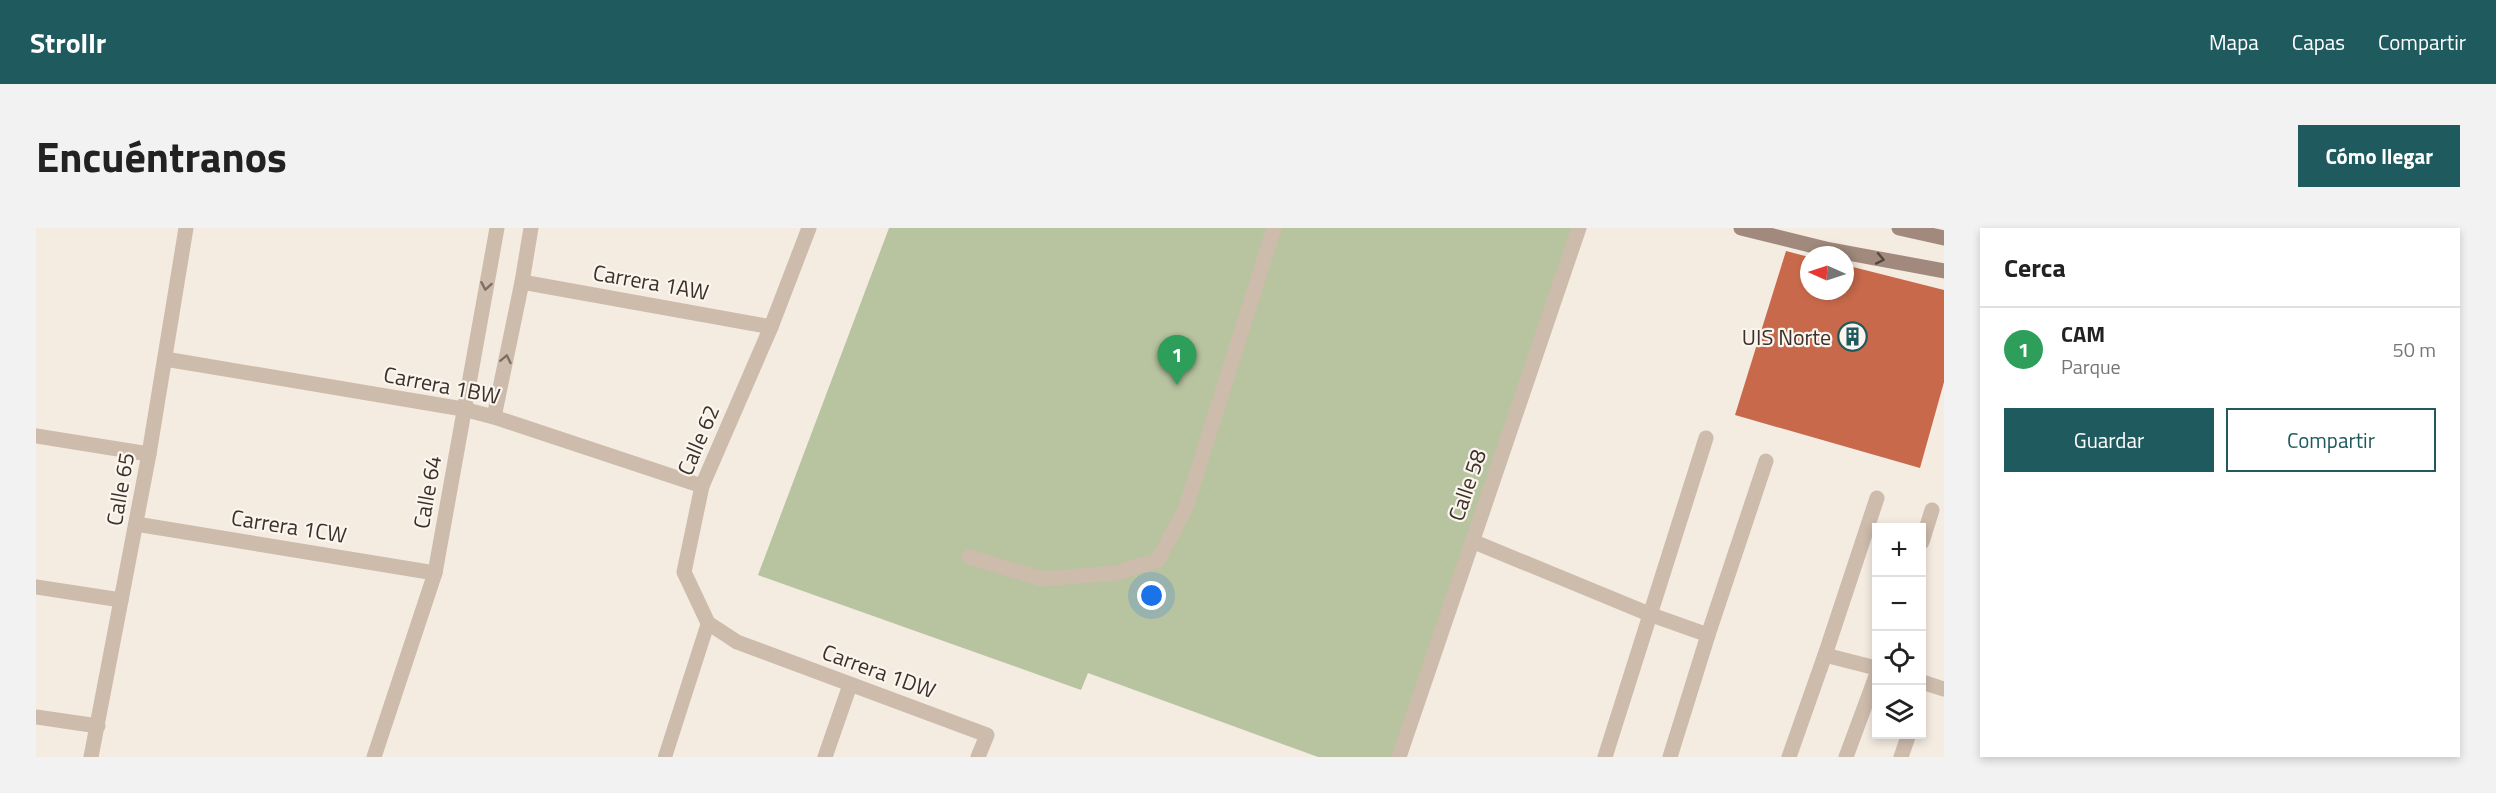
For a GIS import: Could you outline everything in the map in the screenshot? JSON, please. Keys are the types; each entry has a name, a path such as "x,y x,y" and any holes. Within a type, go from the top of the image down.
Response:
{"main road":[{"path":"1741,228 1826,249 1944,271"},
{"path":"1899,228 1944,238"}],"street":[{"name":"Calle 65","path":"91,757 149,454 186,228"},
{"name":"Calle 64","path":"374,757 435,573 497,228"},
{"path":"494,417 531,228"},
{"name":"Calle 62","path":"708,623 684,572 702,486 771,327 809,228"},
{"path":"969,557 1042,579 1116,573 1158,560 1186,507 1274,228"},
{"name":"Calle 58","path":"1399,757 1579,228"},
{"name":"Carrera 1AW","path":"522,282 771,327"},
{"name":"Carrera 1BW","path":"165,359 463,409 494,417 702,486"},
{"path":"36,436 149,454"},
{"path":"1605,757 1706,438"},
{"path":"1670,757 1766,461"},
{"path":"1789,757 1876,498"},
{"path":"1926,529 1932,510"},
{"name":"Carrera 1CW","path":"136,524 435,573"},
{"path":"1472,541 1649,615 1708,635"},
{"path":"36,587 121,600"},
{"name":"Carrera 1DW","path":"708,623 736,642 754,650 987,735 978,757"},
{"path":"1825,655 1872,667"},
{"path":"825,757 850,685"},
{"path":"1846,757 1873,685"},
{"path":"1926,687 1944,688"},
{"path":"36,717 98,726"},
{"path":"1901,757 1908,739"}],"lane":[{"path":"665,757 708,623"}],"green space":[{"path":"889,228 1578,228 1399,757 1318,757 1088,673 1081,690 758,575"}],"building":[{"name":"UIS Norte","path":"1786,251 1800,255 1800,300 1854,300 1854,267 1944,290 1944,382 1920,468 1735,415"}],"place":[{"name":"UIS Norte","path":"1852,337"},
{"name":"CAM","path":"1177,385"}]}
